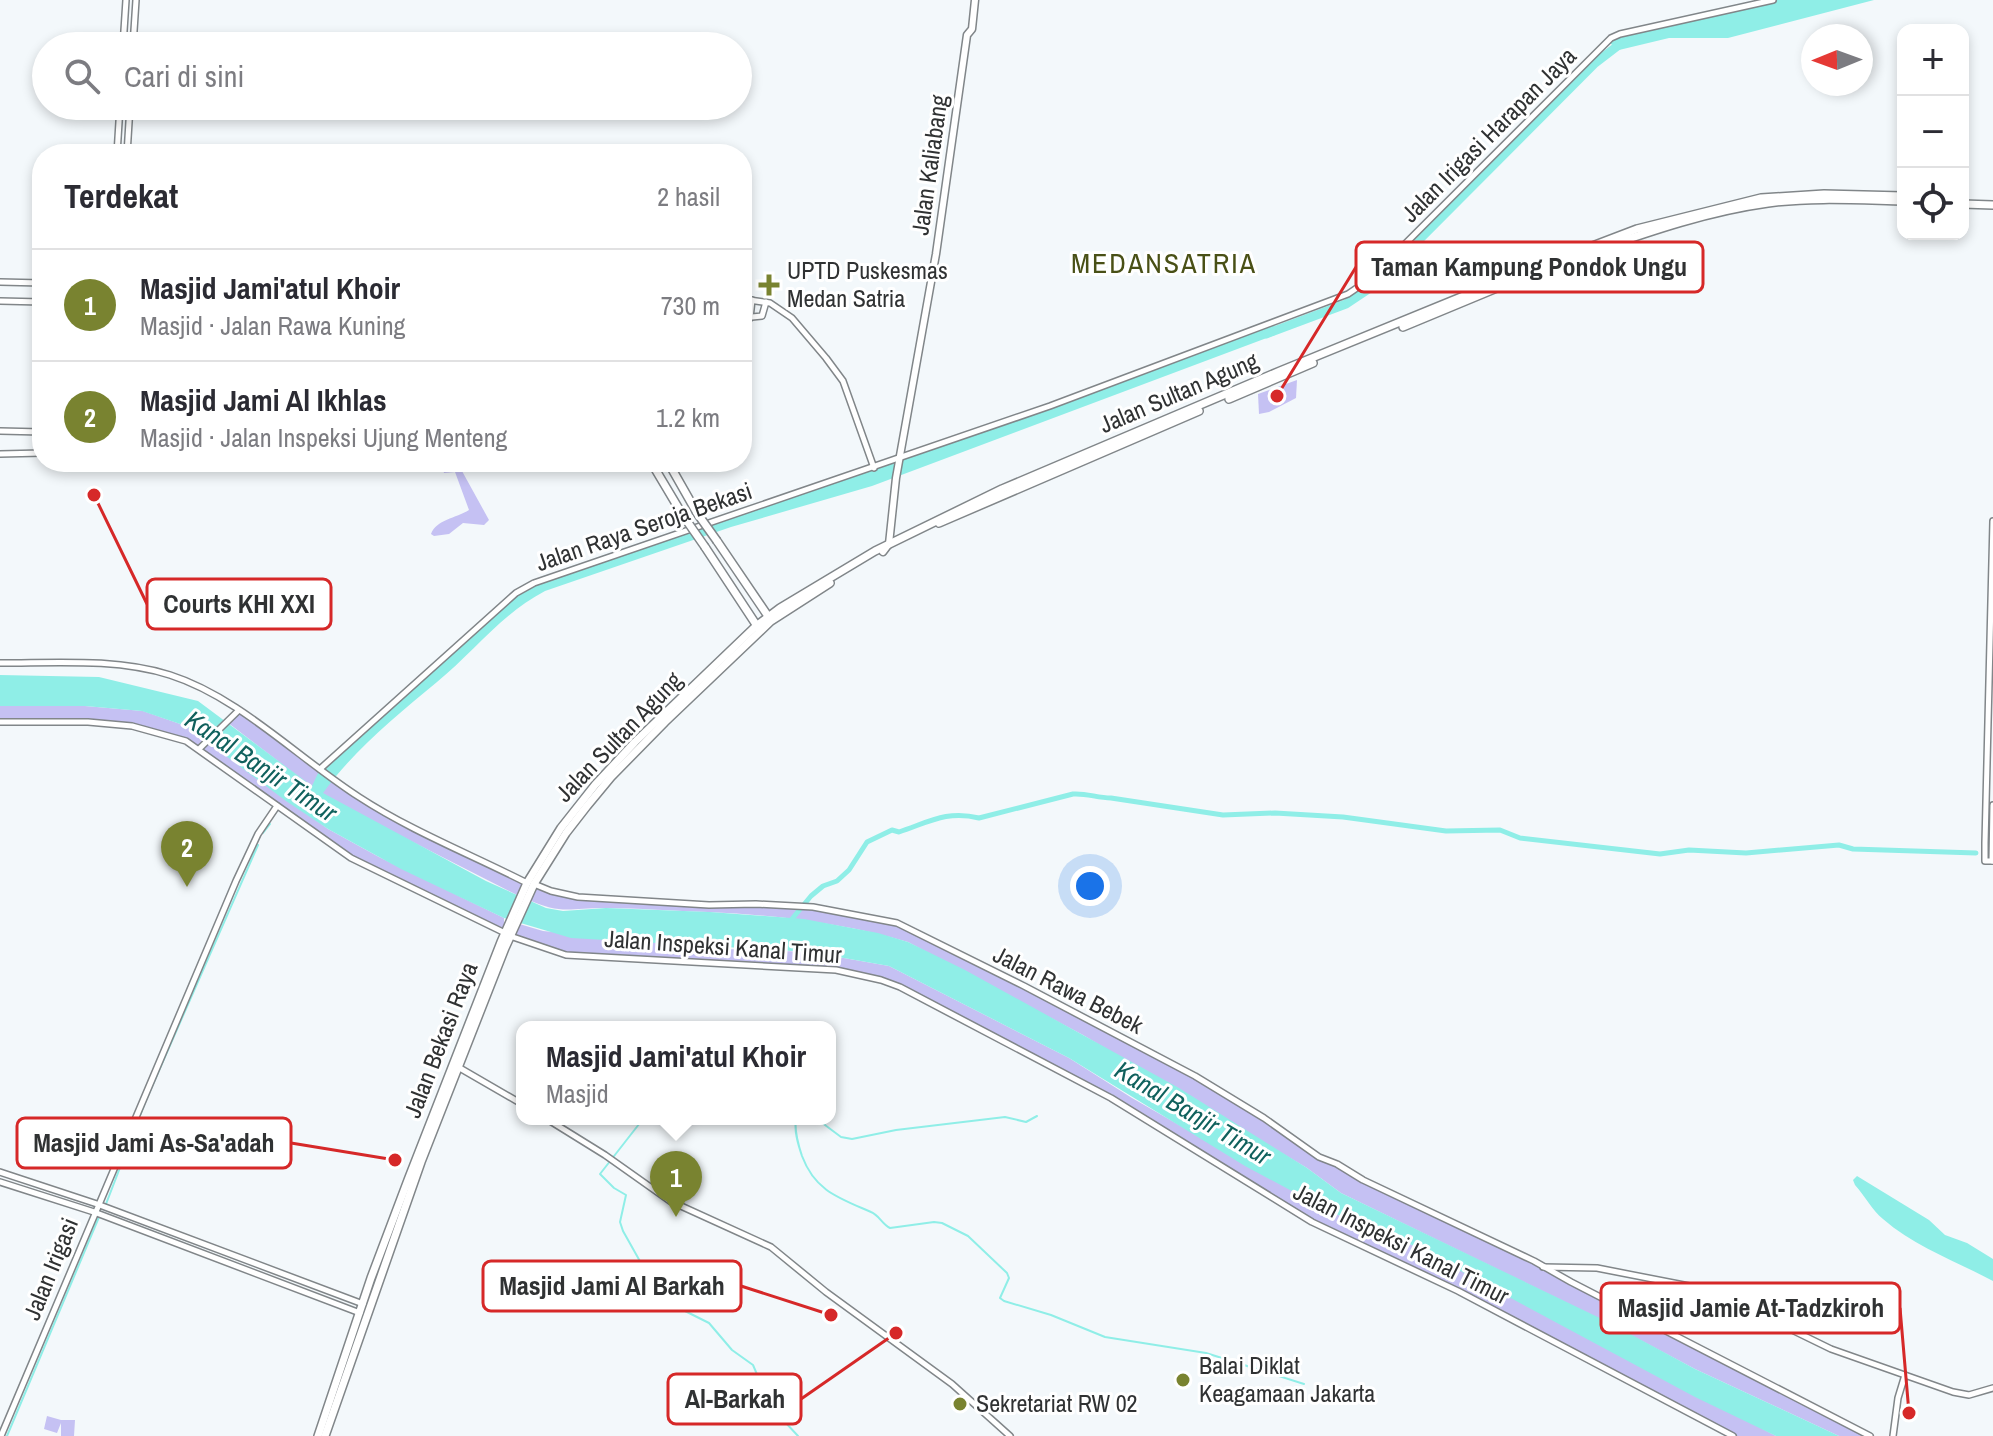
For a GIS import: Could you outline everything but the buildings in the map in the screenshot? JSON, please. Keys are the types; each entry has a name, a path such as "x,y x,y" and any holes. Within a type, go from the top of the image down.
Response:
{"highway":[{"name":"Jalan Sultan Agung","path":"770,619 780,608 889,544 1016,486 1448,305 1586,253 1733,209 1806,200 1897,199"},
{"path":"1969,201 1993,203"},
{"path":"656,472 758,628"},
{"path":"674,472 697,513 770,619"},
{"name":"Jalan Sultan Agung","path":"530,886 561,828 595,785 635,742 749,635 770,619 883,552 1016,486"},
{"path":"760,605 771,610 780,608"},
{"path":"747,615 749,635"},
{"name":"Jalan Sultan Agung","path":"530,886 566,833 611,777 758,628"},
{"name":"Jalan Bekasi Raya","path":"325,1436 361,1308 408,1180 530,886"},
{"name":"Jalan Bekasi Raya","path":"318,1436 508,933"}],"main road":[{"name":"Jalan Kaliabang","path":"889,544 898,462 936,254 967,35 972,29 975,0"},
{"path":"883,552 889,544"}],"street":[{"name":"Jalan Irigasi Harapan Jaya","path":"898,462 1337,299 1359,288 1615,36 1773,0"},
{"path":"124,32 126,3 136,3 134,32"},
{"path":"118,144 119,120"},
{"path":"128,144 129,120"},
{"path":"0,282 32,283"},
{"path":"752,300 766,302 792,318 843,381 874,468"},
{"path":"0,301 32,302"},
{"path":"752,318 762,316 766,302"},
{"path":"0,431 32,432"},
{"path":"0,454 32,453"},
{"name":"Jalan Raya Seroja Bekasi","path":"322,770 516,593 534,583 898,462"},
{"path":"1990,859 1993,521"},
{"name":"Jalan Rawa Bebek","path":"0,663 93,663 168,674 205,688 236,713 384,812 530,886 578,897 709,905 813,907 897,923 1195,1076 1264,1118 1319,1157 1542,1267 1870,1436"},
{"path":"201,748 236,713"},
{"name":"Jalan Inspeksi Kanal Timur","path":"0,722 88,722 132,726 186,741 201,748 277,806 360,863 508,933 566,955 836,970 900,987 1111,1098 1312,1222 1458,1291 1733,1436"},
{"path":"1990,859 1985,844 1993,805"},
{"name":"Jalan Irigasi","path":"1,1436 236,881 260,830 277,806"},
{"path":"458,1067 516,1101"},
{"path":"557,1125 670,1201 765,1244 784,1256 826,1292 952,1384 1010,1436"},
{"path":"0,1172 98,1204 361,1308"},
{"path":"0,1182 94,1212 361,1308"},
{"name":"Jalan Rawa Bebek","path":"1542,1267 1597,1268 1689,1286 1747,1308 1806,1339 1905,1375 1962,1394 1993,1388"},
{"path":"1893,1436 1898,1398 1905,1375"}],"shaded area":[{"path":"1297,380 1296,398 1259,414 1258,394"},
{"path":"455,472 463,472 489,520 484,525 463,523 449,534 431,534 437,525 469,510"},
{"path":"0,706 85,706 143,711 186,726 328,829 504,918 504,929 493,927 351,858 199,749 165,734 106,723 0,722"},
{"path":"238,711 360,798 527,883 521,897 316,790 227,722"},
{"path":"534,884 578,897 813,907 897,923 1093,1023 1244,1106 1319,1157 1534,1261 1871,1436 1839,1436 1695,1369 1610,1324 1341,1193 1307,1168 1083,1035 908,942 834,925 759,915 630,908 557,909 527,899"},
{"path":"516,923 543,931 726,949 810,952 889,966 1069,1058 1132,1098 1331,1212 1412,1245 1776,1436 1733,1436 1458,1291 1312,1222 1154,1123 900,987 840,971 566,955 510,936"},
{"path":"47,1416 75,1420 74,1436 61,1436 61,1423 57,1433 44,1429"}],"water":[{"path":"1773,0 1874,0 1728,38 1669,38 1619,50 1607,41 1615,36"},
{"name":"Kanal Banjir Timur","path":"1274,321 1275,335 872,486 731,527 545,591 501,622 376,734 323,793 486,881 546,908 563,911 606,908 710,912 804,919 908,942 1179,1088 1307,1168 1341,1193 1606,1321 1695,1369 1839,1436 1776,1436 1695,1397 1412,1245 1331,1212 1245,1166 1069,1058 889,966 810,952 571,938 504,918 401,869 328,829 186,726 142,711 85,706 0,706 0,675 99,677 198,701 312,786 320,769 516,593 534,583 899,460"},
{"path":"1857,1176 1929,1220 1945,1235 1967,1243 1993,1259 1993,1281 1895,1229 1875,1211 1855,1185 1853,1180"}],"waterway":[{"path":"1266,334 1346,304 1373,286 1594,64 1624,41"},
{"path":"792,919 811,896 849,870 867,842 892,830 899,832 948,816 979,818 1073,794 1223,815 1275,813 1343,817 1446,831 1500,830 1520,838 1660,854 1689,850 1746,853 1839,845 1853,849 1976,853"},
{"path":"263,833 270,824"},
{"path":"106,1204 146,1100 258,845"},
{"path":"825,1125 841,1137 852,1139 896,1130 1005,1117 1026,1122 1037,1116"},
{"path":"638,1125 600,1174 626,1195 620,1222 623,1231 655,1288 673,1305 709,1323 732,1350 753,1365 771,1407 798,1436"},
{"path":"796,1125 807,1168 829,1192 874,1213 890,1228 934,1222 968,1236 1007,1273 1009,1278 1000,1298 1004,1301 1051,1315 1105,1337 1206,1353 1304,1384"},
{"path":"7,1436 99,1217"}],"place":[{"name":"UPTD Puskesmas Medan Satria","path":"769,285"},
{"name":"Taman Kampung Pondok Ungu","path":"1277,396"},
{"name":"Courts KHI XXI","path":"94,495"},
{"name":"Masjid Jami Al Ikhlas","path":"187,887"},
{"name":"Masjid Jami As-Sa'adah","path":"395,1160"},
{"name":"Masjid Jami'atul Khoir","path":"676,1217"},
{"name":"Masjid Jami Al Barkah","path":"831,1315"},
{"name":"Al-Barkah","path":"896,1333"},
{"name":"Balai Diklat Keagamaan Jakarta","path":"1183,1380"},
{"name":"Sekretariat RW 02","path":"960,1404"},
{"name":"Masjid Jamie At-Tadzkiroh","path":"1909,1413"}],"district":[{"name":"MEDANSATRIA","path":"1164,263"}]}
